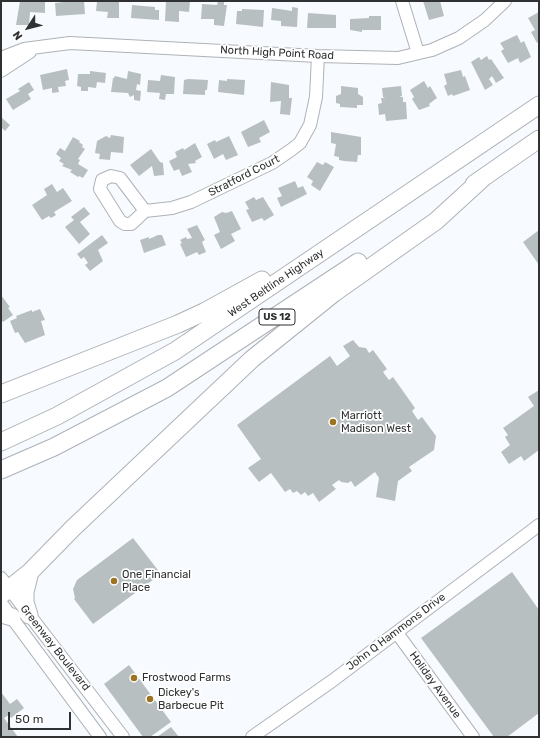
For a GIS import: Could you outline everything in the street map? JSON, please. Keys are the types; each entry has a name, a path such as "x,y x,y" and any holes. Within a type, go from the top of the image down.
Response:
{"highway":[{"name":"West Beltline Highway","path":"1,442 57,416 175,351 539,105"},
{"name":"US 12","path":"1,470 54,447 167,388 286,311 539,139"},
{"path":"3,591 30,572 84,517 252,359 334,293 436,221 483,178"},
{"path":"1,394 198,315 283,269 355,224 375,216"},
{"path":"29,615 25,602 25,592 30,572"}],"street":[{"path":"402,1 418,53"},
{"name":"North High Point Road","path":"1,58 24,49 70,43 318,56 398,58 418,53 459,38 485,20 505,1"},
{"name":"North High Point Road","path":"1,71 27,55 32,49"},
{"name":"Stratford Court","path":"145,211 172,208 191,202 272,163 300,143 310,125 316,97 318,56"},
{"name":"John Q Hammons Drive","path":"252,737 296,707 397,633 539,526"},
{"name":"Greenway Boulevard","path":"3,591 29,615 76,673 123,737"},
{"name":"Greenway Boulevard","path":"3,591 6,615 100,737"},
{"name":"Holiday Avenue","path":"397,633 473,737"}],"building":[{"path":"20,1 45,1 45,13 30,12 29,25 16,25"},
{"path":"84,1 85,14 56,16 55,3"},
{"path":"97,1 119,2 119,18 107,18 108,12 96,11"},
{"path":"166,1 190,1 189,12 179,11 179,22 165,21"},
{"path":"218,1 224,1 224,5 227,5 224,26 214,25 214,19 201,19 202,4 217,5"},
{"path":"423,1 440,1 444,16 429,20"},
{"path":"132,5 155,7 155,10 159,10 159,20 131,18"},
{"path":"292,7 298,8 297,27 281,26 281,21 271,20 272,8 292,11"},
{"path":"242,9 264,10 263,27 236,24 237,11 242,11"},
{"path":"539,12 539,42 537,43 531,32 535,30 528,18"},
{"path":"308,13 336,15 336,28 307,28"},
{"path":"369,16 381,16 381,30 362,30 362,32 350,30 350,19 369,18"},
{"path":"517,35 521,43 524,41 531,57 520,63 518,58 508,63 501,51 504,49 500,43"},
{"path":"487,56 489,60 491,59 504,78 496,83 492,76 489,79 493,85 485,90 471,62 479,57 481,60"},
{"path":"67,69 69,80 65,81 66,86 58,87 59,92 52,93 52,88 43,90 40,75"},
{"path":"461,70 470,90 453,96 452,94 448,96 444,86 447,84 444,74"},
{"path":"90,71 106,73 105,83 97,82 96,88 88,87 88,91 81,91 81,87 77,86 78,74 90,74"},
{"path":"128,71 141,74 140,85 137,84 136,90 141,91 140,101 134,100 134,95 130,97 128,93 111,92 113,78 115,76 127,79"},
{"path":"161,75 175,77 174,94 166,94 165,100 159,99 160,93 147,92 148,80 160,81"},
{"path":"227,79 245,80 244,95 218,92 219,80 227,81"},
{"path":"184,80 208,80 205,95 183,94"},
{"path":"424,81 428,88 430,86 437,98 429,104 430,106 419,110 412,99 414,97 410,90"},
{"path":"29,82 34,90 28,94 31,99 13,110 6,99 20,91 18,89"},
{"path":"271,82 289,85 289,98 292,98 290,115 280,114 281,101 270,102"},
{"path":"341,86 358,88 358,94 363,97 363,105 357,105 357,108 340,107 340,104 336,103 336,96 341,94"},
{"path":"401,86 402,96 399,97 403,97 403,102 406,102 407,119 386,121 385,114 379,115 378,104 382,103 381,98 385,98 383,97 382,88"},
{"path":"1,117 10,125 5,131 1,127"},
{"path":"264,120 270,132 259,138 261,142 248,147 241,132"},
{"path":"331,132 361,137 361,155 358,155 357,162 339,160 339,157 334,156 336,144 331,143"},
{"path":"111,135 124,137 123,153 111,152 110,160 99,159 100,154 95,153 97,141 106,136 110,138"},
{"path":"229,136 238,155 226,160 223,154 214,159 207,144"},
{"path":"73,137 80,141 79,142 83,145 82,147 85,149 78,159 80,160 78,164 88,170 83,178 78,177 70,172 72,170 62,166 64,164 59,161 61,158 56,154 60,148 65,151"},
{"path":"195,143 202,157 195,161 196,163 188,164 192,172 182,176 179,169 174,171 169,161 177,157 175,152 183,148 184,150"},
{"path":"151,149 160,162 163,163 164,175 154,176 152,166 139,176 130,165"},
{"path":"317,162 323,165 325,162 334,167 320,191 311,185 313,181 307,177"},
{"path":"295,181 298,188 303,186 307,194 281,207 277,198 282,196 278,188"},
{"path":"52,184 57,192 63,188 72,201 54,212 56,215 51,218 49,216 42,220 32,205 47,195 44,189"},
{"path":"254,197 256,200 263,197 274,215 264,221 262,218 252,222 246,210 249,209 245,202"},
{"path":"84,207 90,214 80,222 90,234 79,244 65,227 74,220 71,217"},
{"path":"232,211 241,229 231,234 235,241 221,249 214,235 220,232 214,217 222,212 226,213"},
{"path":"197,225 205,240 202,242 206,252 199,255 197,252 186,257 180,244 182,243 180,240 186,237 187,239 192,238 187,229"},
{"path":"539,230 539,265 523,242"},
{"path":"102,235 108,243 98,250 103,261 90,271 85,265 88,263 84,257 81,259 77,254"},
{"path":"162,235 166,245 144,253 140,240 149,237 149,239"},
{"path":"1,295 10,307 8,308 13,315 3,322 1,320"},
{"path":"40,309 45,320 41,321 45,335 25,343 18,332 15,333 10,321 17,318 16,316 32,310 32,312"},
{"name":"Marriott Madison West","path":"353,340 359,347 366,348 369,353 373,350 387,369 383,372 389,380 393,377 415,408 412,411 418,420 422,417 436,436 434,450 409,467 412,471 398,481 395,501 376,497 379,478 375,472 355,487 351,481 348,483 341,482 339,480 332,485 336,489 319,502 313,493 308,496 305,492 301,495 297,491 293,493 290,489 285,492 271,473 259,482 248,468 261,459 237,425 330,356 337,366 350,356 343,346"},
{"path":"539,390 539,450 524,461 521,456 509,464 501,452 510,445 505,437 508,435 503,428 534,406 528,397"},
{"name":"One Financial Place","path":"133,538 161,574 93,624 74,599 73,589 77,580"},
{"path":"512,572 539,610 539,713 507,737 494,737 421,638"},
{"path":"129,665 171,722 150,737 143,737 104,684"},
{"path":"1,692 10,704 17,699 24,708 11,718 9,715 4,718 18,737 1,737"},
{"path":"171,727 179,737 157,737"}],"place":[{"name":"Marriott Madison West","path":"333,422"},
{"name":"One Financial Place","path":"114,581"},
{"name":"Frostwood Farms","path":"134,678"},
{"name":"Dickey's Barbecue Pit","path":"150,699"}]}
